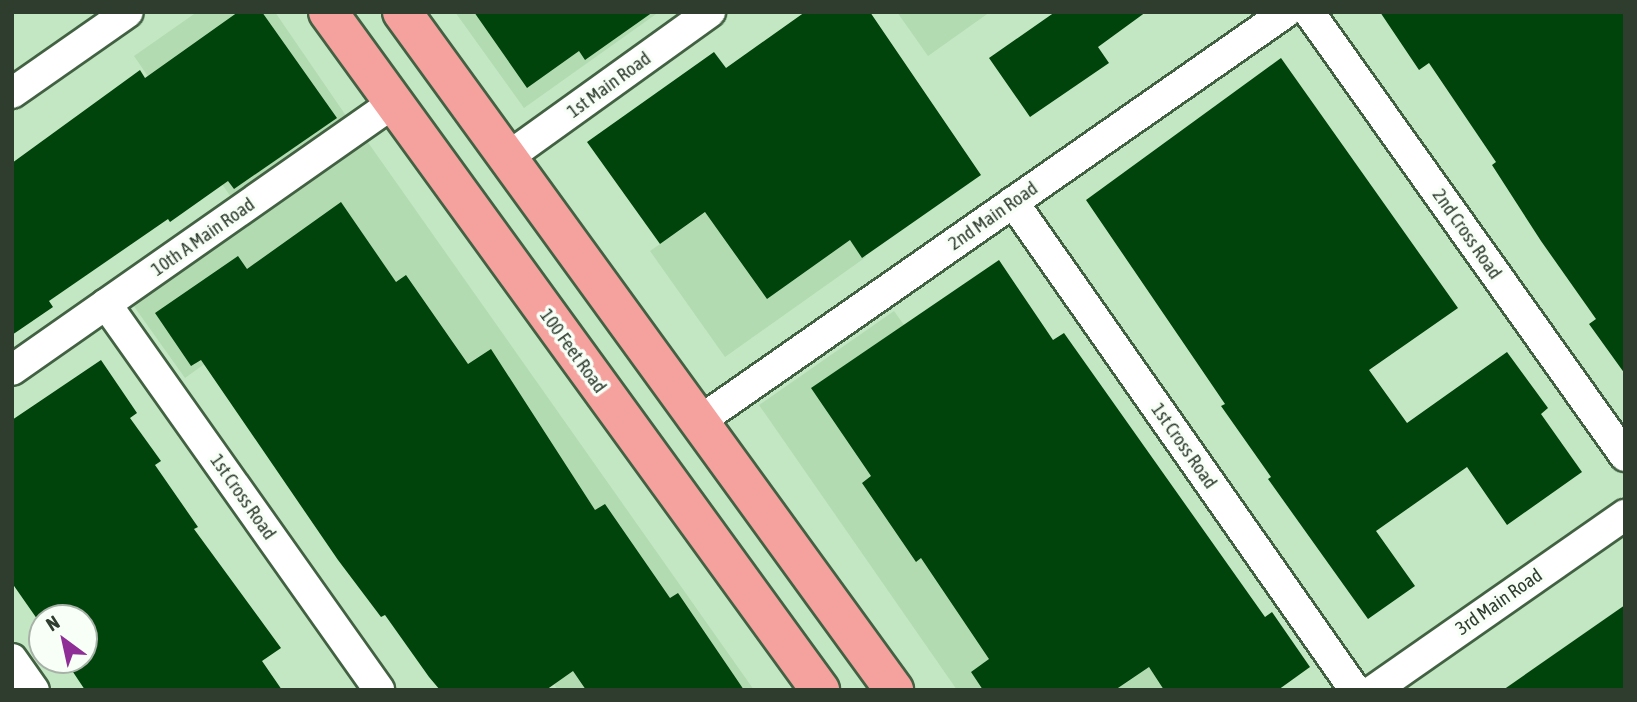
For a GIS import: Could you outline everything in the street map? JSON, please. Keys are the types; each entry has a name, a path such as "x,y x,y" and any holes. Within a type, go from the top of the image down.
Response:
{"main road":[{"name":"100 Feet Road","path":"328,12 820,690"},
{"path":"402,12 701,420 894,690"}],"street":[{"path":"12,93 128,12"},
{"name":"1st Main Road","path":"508,157 710,12"},
{"name":"2nd Main Road","path":"701,420 1286,12"},
{"name":"2nd Cross Road","path":"1309,12 1625,456"},
{"name":"10th A Main Road","path":"12,370 393,103"},
{"name":"1st Cross Road","path":"1013,202 1355,690"},
{"name":"1st Cross Road","path":"106,304 379,690"},
{"name":"3rd Main Road","path":"1374,690 1625,515"},
{"path":"12,659 34,690"}],"shaded area":[{"path":"197,12 275,12 351,123 235,203 134,56"},
{"path":"455,12 659,12 524,108"},
{"path":"897,12 990,12 928,56"},
{"path":"367,141 754,690 558,690 287,305 185,378 133,305"},
{"path":"792,152 866,257 725,357 650,251"},
{"path":"894,311 1165,690 957,690 759,405"}],"building":[{"path":"238,12 262,12 337,118 234,189 228,181 170,222 168,219 49,301 53,307 12,335 12,163 140,70 145,78"},
{"path":"474,12 653,12 585,60 579,51 527,88"},
{"path":"805,12 870,12 981,175 862,258 850,240 767,299 705,212 660,244 587,142 714,52 726,68"},
{"path":"1055,12 1146,12 1098,47 1109,63 1030,117 989,58"},
{"path":"1380,12 1625,12 1625,374 1589,324 1596,319 1541,241 1492,165 1496,162 1429,63 1419,70"},
{"path":"1281,58 1458,308 1369,370 1407,423 1507,352 1548,408 1541,414 1582,472 1507,525 1467,467 1376,531 1415,586 1368,619 1268,479 1271,477 1221,406 1225,404 1086,200"},
{"path":"341,202 396,282 406,275 468,364 491,349 595,510 605,504 670,598 678,593 744,690 586,690 573,671 546,690 440,690 429,677 385,615 381,617 338,560 201,360 191,366 155,313 238,256 247,269"},
{"path":"999,260 1053,340 1064,333 1265,617 1272,612 1310,667 1278,690 1164,690 1149,667 1115,690 983,690 971,672 989,659 921,558 916,562 862,483 871,476 811,388"},
{"path":"101,360 137,413 130,418 161,461 155,465 198,527 194,529 281,648 262,661 282,690 85,690 74,674 98,674 98,604 28,606 12,583 12,420"},
{"path":"1625,605 1625,690 1503,690"}]}
